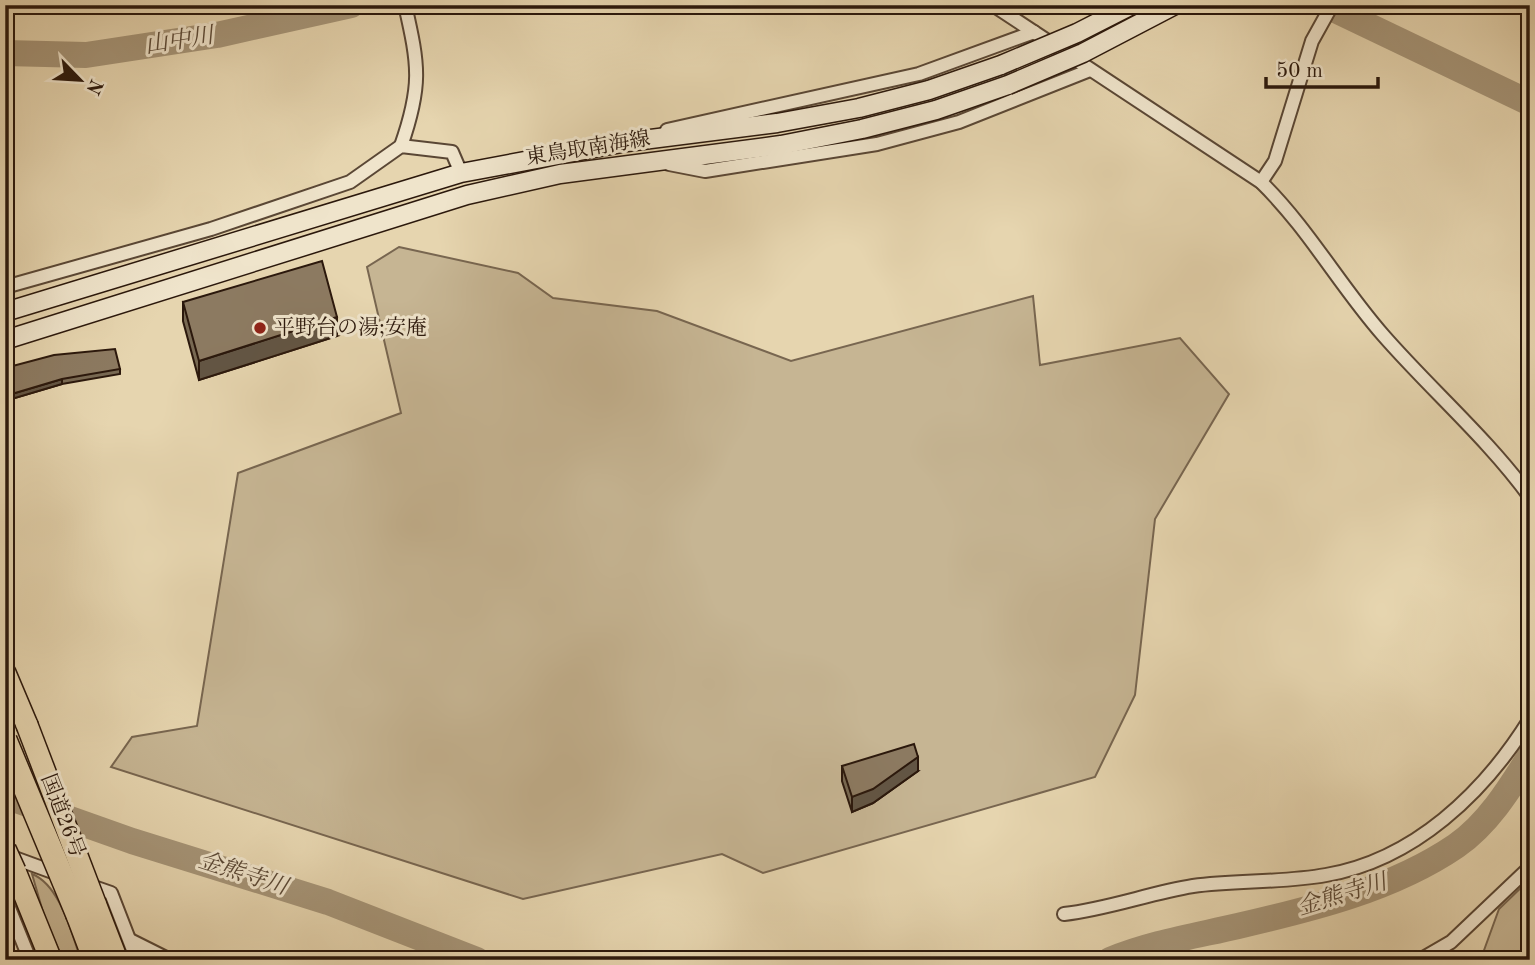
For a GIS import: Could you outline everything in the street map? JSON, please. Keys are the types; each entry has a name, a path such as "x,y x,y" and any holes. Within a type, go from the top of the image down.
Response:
{"highway":[{"name":"国道26号","path":"5,673 27,724 87,909 117,960"},
{"path":"5,740 87,909 95,960"},
{"path":"5,849 51,960"}],"main road":[{"name":"東鳥取南海線","path":"5,312 461,173 627,142 777,123 859,108 929,90 1001,65 1077,33 1132,5"},
{"name":"東鳥取南海線","path":"5,340 467,195 560,174 781,145 862,130 936,110 1008,85 1083,53 1175,5"}],"street":[{"path":"5,286 211,229 349,182 401,146 413,112 418,76 405,5"},
{"path":"993,5 1261,181 1286,206 1382,334 1509,469 1530,497"},
{"path":"1261,181 1275,161 1312,41 1332,5"},
{"path":"627,142 702,121 919,74 1034,32"},
{"path":"654,161 705,171 877,144 959,122 1090,70"},
{"path":"401,146 452,152 461,173"},
{"path":"1064,914 1191,887 1326,875 1384,859 1427,833 1478,786 1512,746 1530,719"},
{"path":"10,863 111,893 137,960"},
{"path":"1420,960 1451,942 1530,867"},
{"path":"5,898 30,960"},
{"path":"130,940 170,960"},
{"path":"1443,960 1451,942"}],"shaded area":[{"path":"399,247 518,273 553,298 657,311 791,361 1033,296 1040,365 1180,338 1229,394 1155,519 1135,695 1095,777 763,873 722,854 523,899 111,767 132,737 197,726 238,473 401,413 367,267"},
{"path":"32,874 50,888 57,899 81,960 63,960 45,919"},
{"path":"1530,879 1530,960 1484,960 1483,953 1499,909"}],"building":[{"name":"平野台の湯;安庵","path":"322,261 337,317 199,361 183,302"},
{"path":"115,349 120,369 62,379 5,396 5,368 54,355"},
{"path":"914,744 918,757 873,789 852,797 842,766"}],"waterway":[{"name":"山中川","path":"5,53 86,55 217,35 351,5"},
{"path":"1325,5 1530,103"},
{"name":"金熊寺川","path":"1110,960 1157,944 1323,905 1406,874 1432,861 1468,837 1498,805 1530,756"},
{"name":"金熊寺川","path":"5,796 132,841 328,902 477,960"}],"place":[{"name":"平野台の湯;安庵","path":"260,328"}]}
